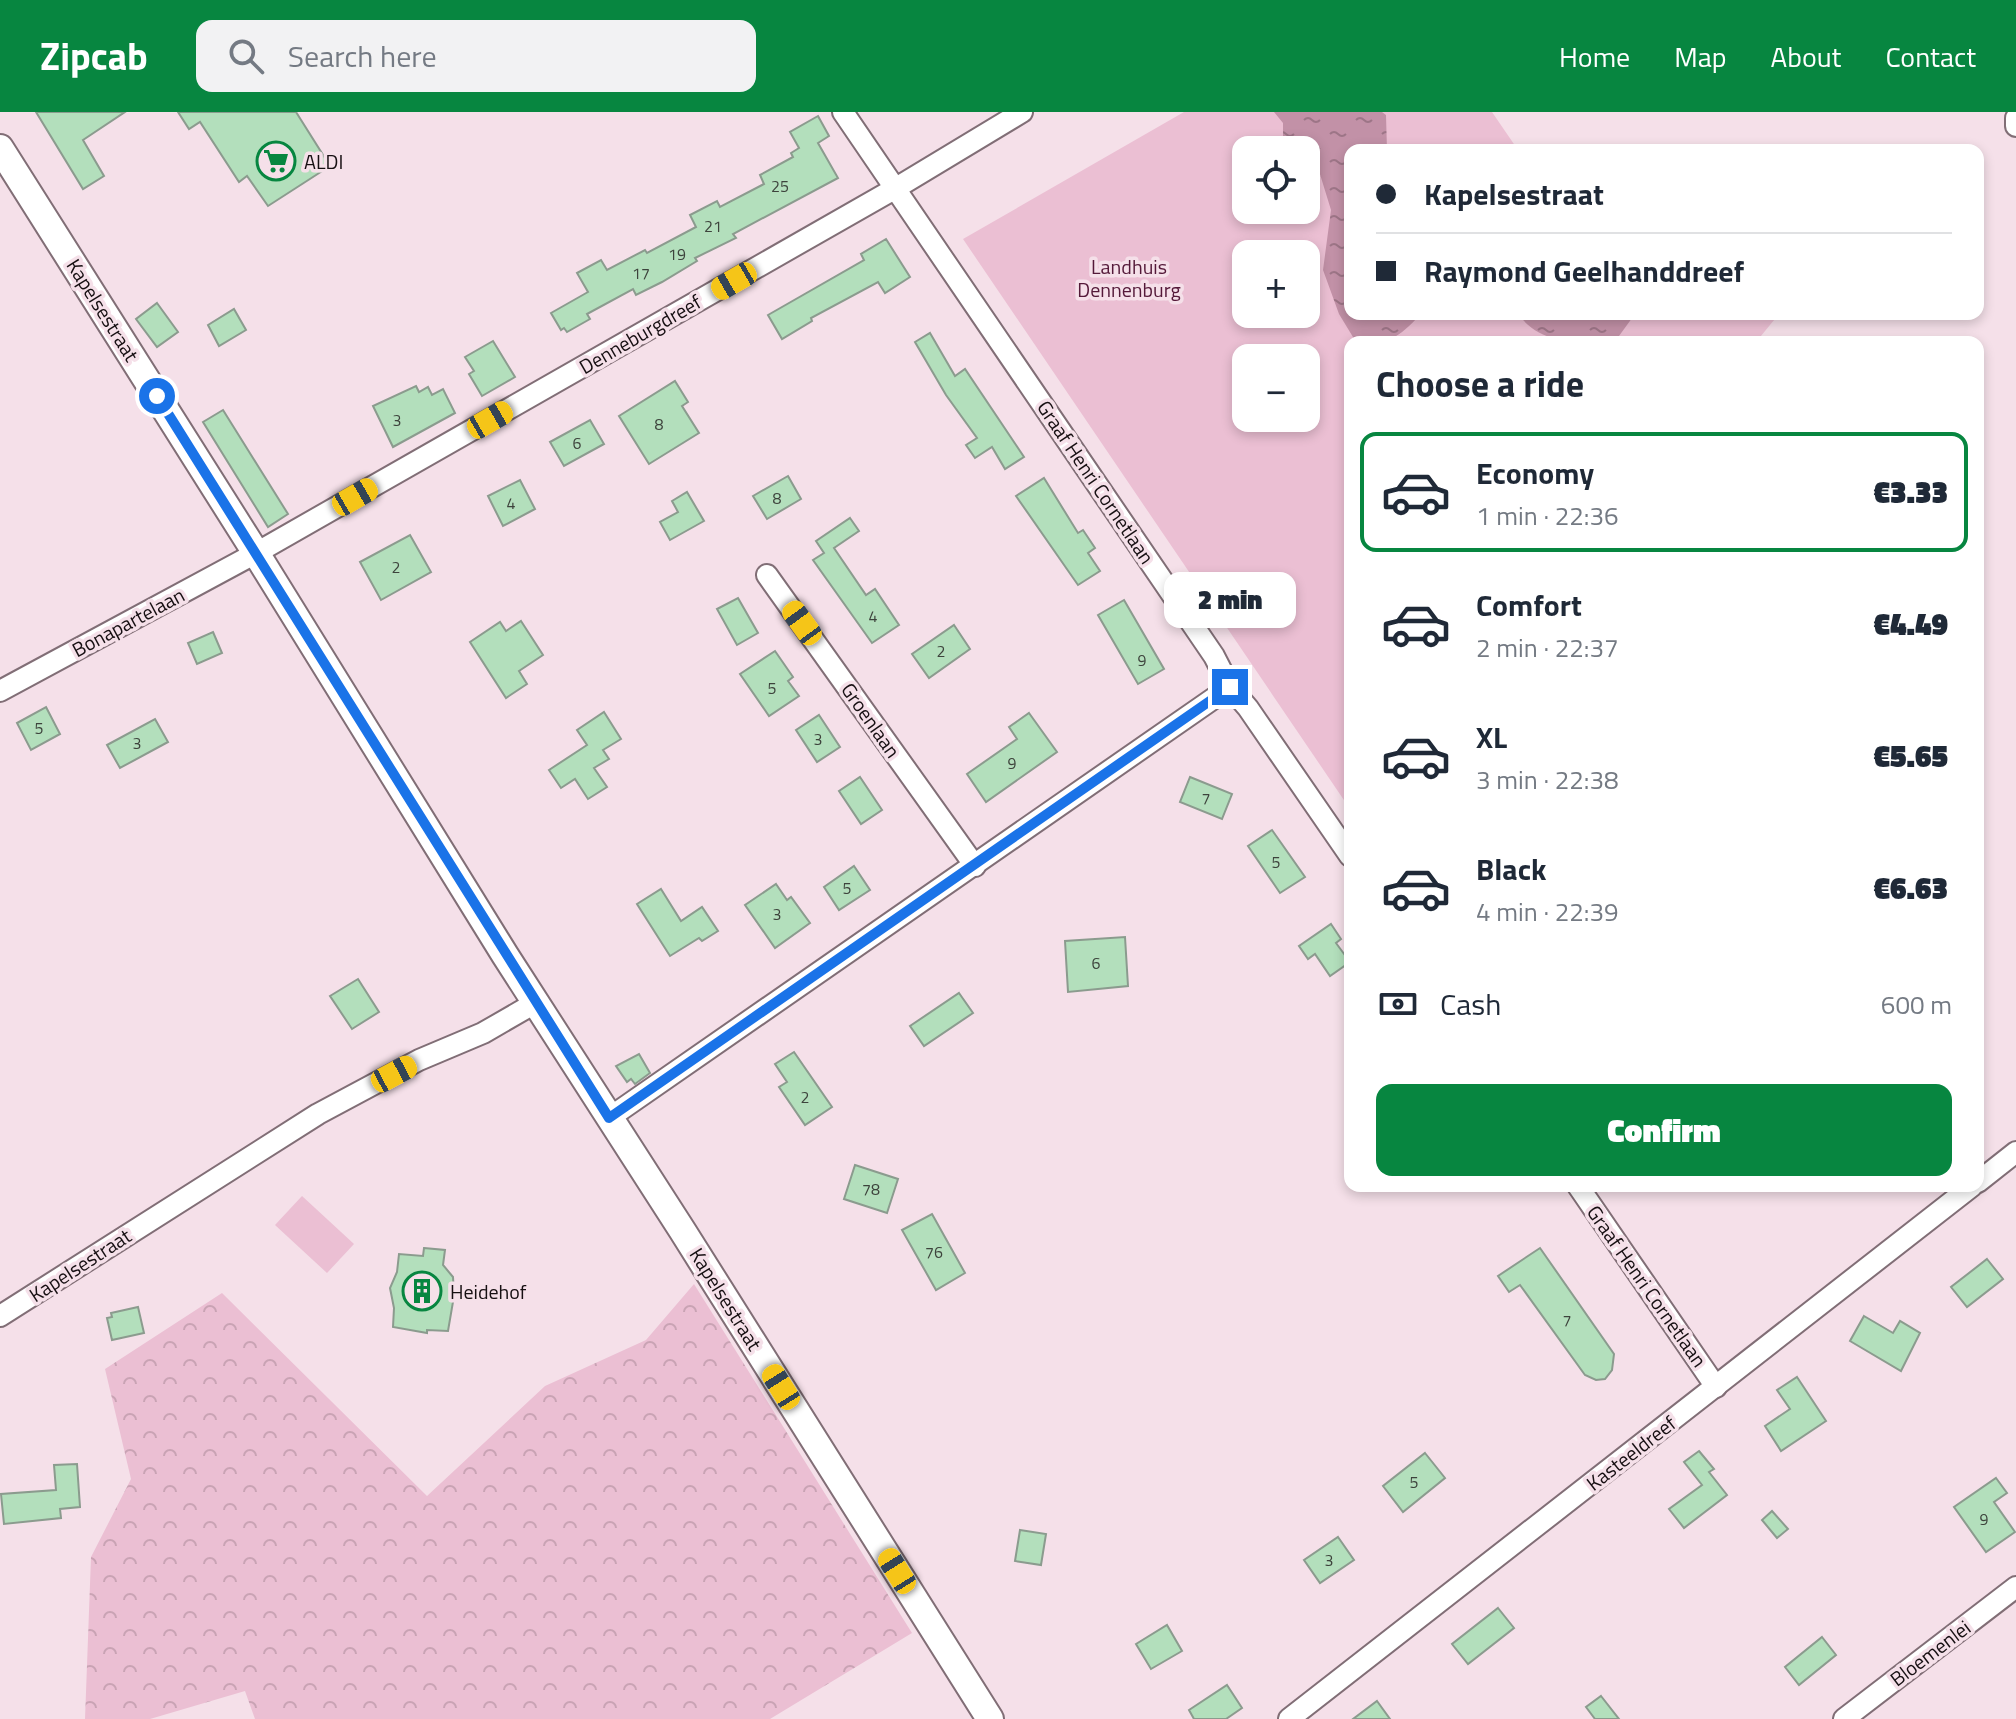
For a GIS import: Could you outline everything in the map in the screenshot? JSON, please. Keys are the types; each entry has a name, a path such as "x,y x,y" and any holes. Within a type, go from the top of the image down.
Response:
{"main road":[{"name":"Kapelsestraat","path":"0,148 535,1003 990,1719"}],"street":[{"name":"Graaf Henri Cornetlaan","path":"843,112 1214,656 1230,687 1248,708 1344,847"},
{"name":"Denneburgdreef","path":"256,553 896,188 1022,112"},
{"path":"2016,118 2016,126"},
{"name":"Bonapartelaan","path":"0,691 256,553"},
{"name":"Groenlaan","path":"767,575 975,866"},
{"path":"609,1118 1230,687"},
{"name":"Kapelsestraat","path":"0,1316 318,1114 419,1060 483,1033 535,1003"},
{"path":"1984,1177 2016,1152"},
{"name":"Graaf Henri Cornetlaan","path":"1582,1192 1716,1387"},
{"name":"Kasteeldreef","path":"1289,1719 1964,1192"},
{"name":"Bloemenlei","path":"1844,1719 2016,1587"}],"green space":[{"name":"Landhuis Dennenburg","path":"1184,112 1492,112 1514,144 1344,144 1344,320 1774,320 1761,336 1344,336 1344,800 963,239"},
{"path":"302,1196 354,1244 327,1273 275,1225"},
{"path":"694,1284 912,1633 770,1719 255,1719 245,1691 150,1719 85,1719 91,1557 131,1479 105,1369 222,1293 427,1496 545,1386 646,1340"}],"water":[{"path":"1274,112 1382,112 1386,115 1387,144 1344,144 1344,320 1415,320 1396,336 1352,336 1339,314 1323,270 1331,210 1320,174 1320,136 1283,136 1283,123"},
{"path":"1523,320 1631,320 1619,336 1549,336"}],"building":[{"path":"36,112 125,112 83,140 104,176 83,189"},
{"name":"ALDI","path":"178,112 296,112 330,166 268,206 247,176 239,182 200,122 189,129"},
{"path":"818,116 829,136 818,143 838,178 733,234 736,238 695,258 697,261 662,282 636,295 633,289 587,314 590,319 567,332 564,328 561,330 551,313 588,292 577,273 601,260 607,270 645,250 647,253 696,227 690,215 717,201 720,207 764,184 760,175 793,157 791,153 799,148 790,132"},
{"path":"886,239 910,277 885,293 878,282 811,318 812,321 782,339 768,315 864,260 861,254"},
{"path":"157,303 178,332 157,347 136,319"},
{"path":"234,309 246,330 219,346 208,325"},
{"path":"930,333 955,376 965,369 1024,457 1005,469 992,447 975,458 966,445 977,438 946,395 915,342"},
{"path":"493,341 515,377 482,396 469,374 474,371 465,357"},
{"path":"675,381 688,402 682,406 699,433 649,464 619,416"},
{"path":"416,386 419,392 428,387 432,395 443,389 455,413 393,447 373,406"},
{"path":"223,410 288,514 268,527 203,422"},
{"path":"590,420 604,444 564,466 550,442"},
{"path":"788,476 801,499 767,519 753,496"},
{"path":"1044,478 1078,533 1083,530 1095,548 1088,553 1100,571 1078,585 1016,496"},
{"path":"520,480 535,509 503,526 488,496"},
{"path":"687,492 704,521 670,540 660,522 678,512 672,501"},
{"path":"850,518 859,531 834,548 866,595 875,589 899,625 872,643 813,560 824,553 816,541"},
{"path":"410,535 431,572 381,600 360,562"},
{"path":"738,598 758,633 737,645 717,609"},
{"path":"1124,600 1164,669 1138,684 1098,615"},
{"path":"521,621 543,655 519,671 527,684 506,698 470,642 500,622 506,631"},
{"path":"954,625 970,649 929,678 912,654"},
{"path":"213,632 222,653 197,664 188,643"},
{"path":"775,651 793,677 788,681 799,696 769,716 740,674"},
{"path":"46,707 60,734 31,750 17,723"},
{"path":"604,712 621,739 603,750 609,759 594,768 607,787 588,799 575,779 561,788 549,770 587,745 577,730"},
{"path":"1029,713 1057,752 986,802 967,774 1017,739 1009,727"},
{"path":"819,715 840,747 817,762 796,730"},
{"path":"155,719 168,742 120,768 107,745"},
{"path":"860,777 882,810 861,824 839,791"},
{"path":"1190,777 1232,794 1222,819 1180,802"},
{"path":"1272,830 1305,877 1280,893 1248,846"},
{"path":"854,866 870,890 839,910 824,887"},
{"path":"776,884 787,900 791,897 810,923 775,948 745,905"},
{"path":"661,889 681,921 702,907 718,931 702,941 699,938 670,956 637,904"},
{"path":"1331,924 1341,939 1336,943 1344,954 1344,966 1330,976 1315,954 1308,959 1299,946"},
{"path":"1125,937 1128,986 1068,992 1065,941"},
{"path":"358,979 379,1012 352,1029 330,996"},
{"path":"959,993 973,1013 924,1046 910,1026"},
{"path":"794,1052 832,1107 805,1125 779,1087 787,1082 775,1064"},
{"path":"639,1054 650,1073 635,1084 631,1079 627,1082 616,1066"},
{"path":"855,1165 898,1179 887,1213 844,1199"},
{"path":"932,1214 965,1273 936,1290 902,1230"},
{"name":"Heidehof","path":"424,1248 445,1250 443,1265 453,1277 454,1296 448,1331 427,1330 427,1333 393,1327 394,1308 390,1288 397,1272 399,1254 423,1256"},
{"path":"1540,1248 1614,1354 1612,1370 1605,1379 1596,1380 1585,1375 1520,1285 1509,1292 1498,1276"},
{"path":"1987,1259 2003,1279 1967,1307 1951,1287"},
{"path":"138,1307 144,1333 112,1340 107,1318 112,1317 111,1313"},
{"path":"1864,1316 1893,1333 1900,1321 1920,1333 1901,1371 1850,1341"},
{"path":"1797,1377 1826,1421 1781,1451 1765,1426 1790,1409 1777,1390"},
{"path":"1699,1451 1714,1469 1709,1472 1727,1495 1684,1528 1669,1509 1702,1485 1684,1462"},
{"path":"1425,1453 1445,1478 1403,1512 1383,1486"},
{"path":"77,1464 80,1507 60,1509 61,1518 4,1524 1,1494 56,1490 54,1465"},
{"path":"1996,1478 2007,1493 1994,1502 2015,1532 1986,1552 1954,1507"},
{"path":"1772,1511 1788,1529 1777,1538 1762,1520"},
{"path":"1020,1530 1046,1534 1041,1565 1015,1561"},
{"path":"1338,1537 1354,1560 1320,1583 1304,1560"},
{"path":"1498,1608 1514,1628 1468,1664 1452,1644"},
{"path":"1167,1625 1182,1651 1151,1669 1136,1644"},
{"path":"1822,1637 1836,1655 1799,1685 1785,1667"},
{"path":"1227,1685 1242,1708 1226,1719 1194,1719 1189,1710"},
{"path":"1601,1696 1619,1719 1595,1719 1586,1707"},
{"path":"1377,1701 1390,1719 1353,1719"}],"place":[{"name":"ALDI","path":"276,161"},
{"name":"Heidehof","path":"422,1291"}],"route":[{"path":"157,396 609,1118 1230,687"}]}
